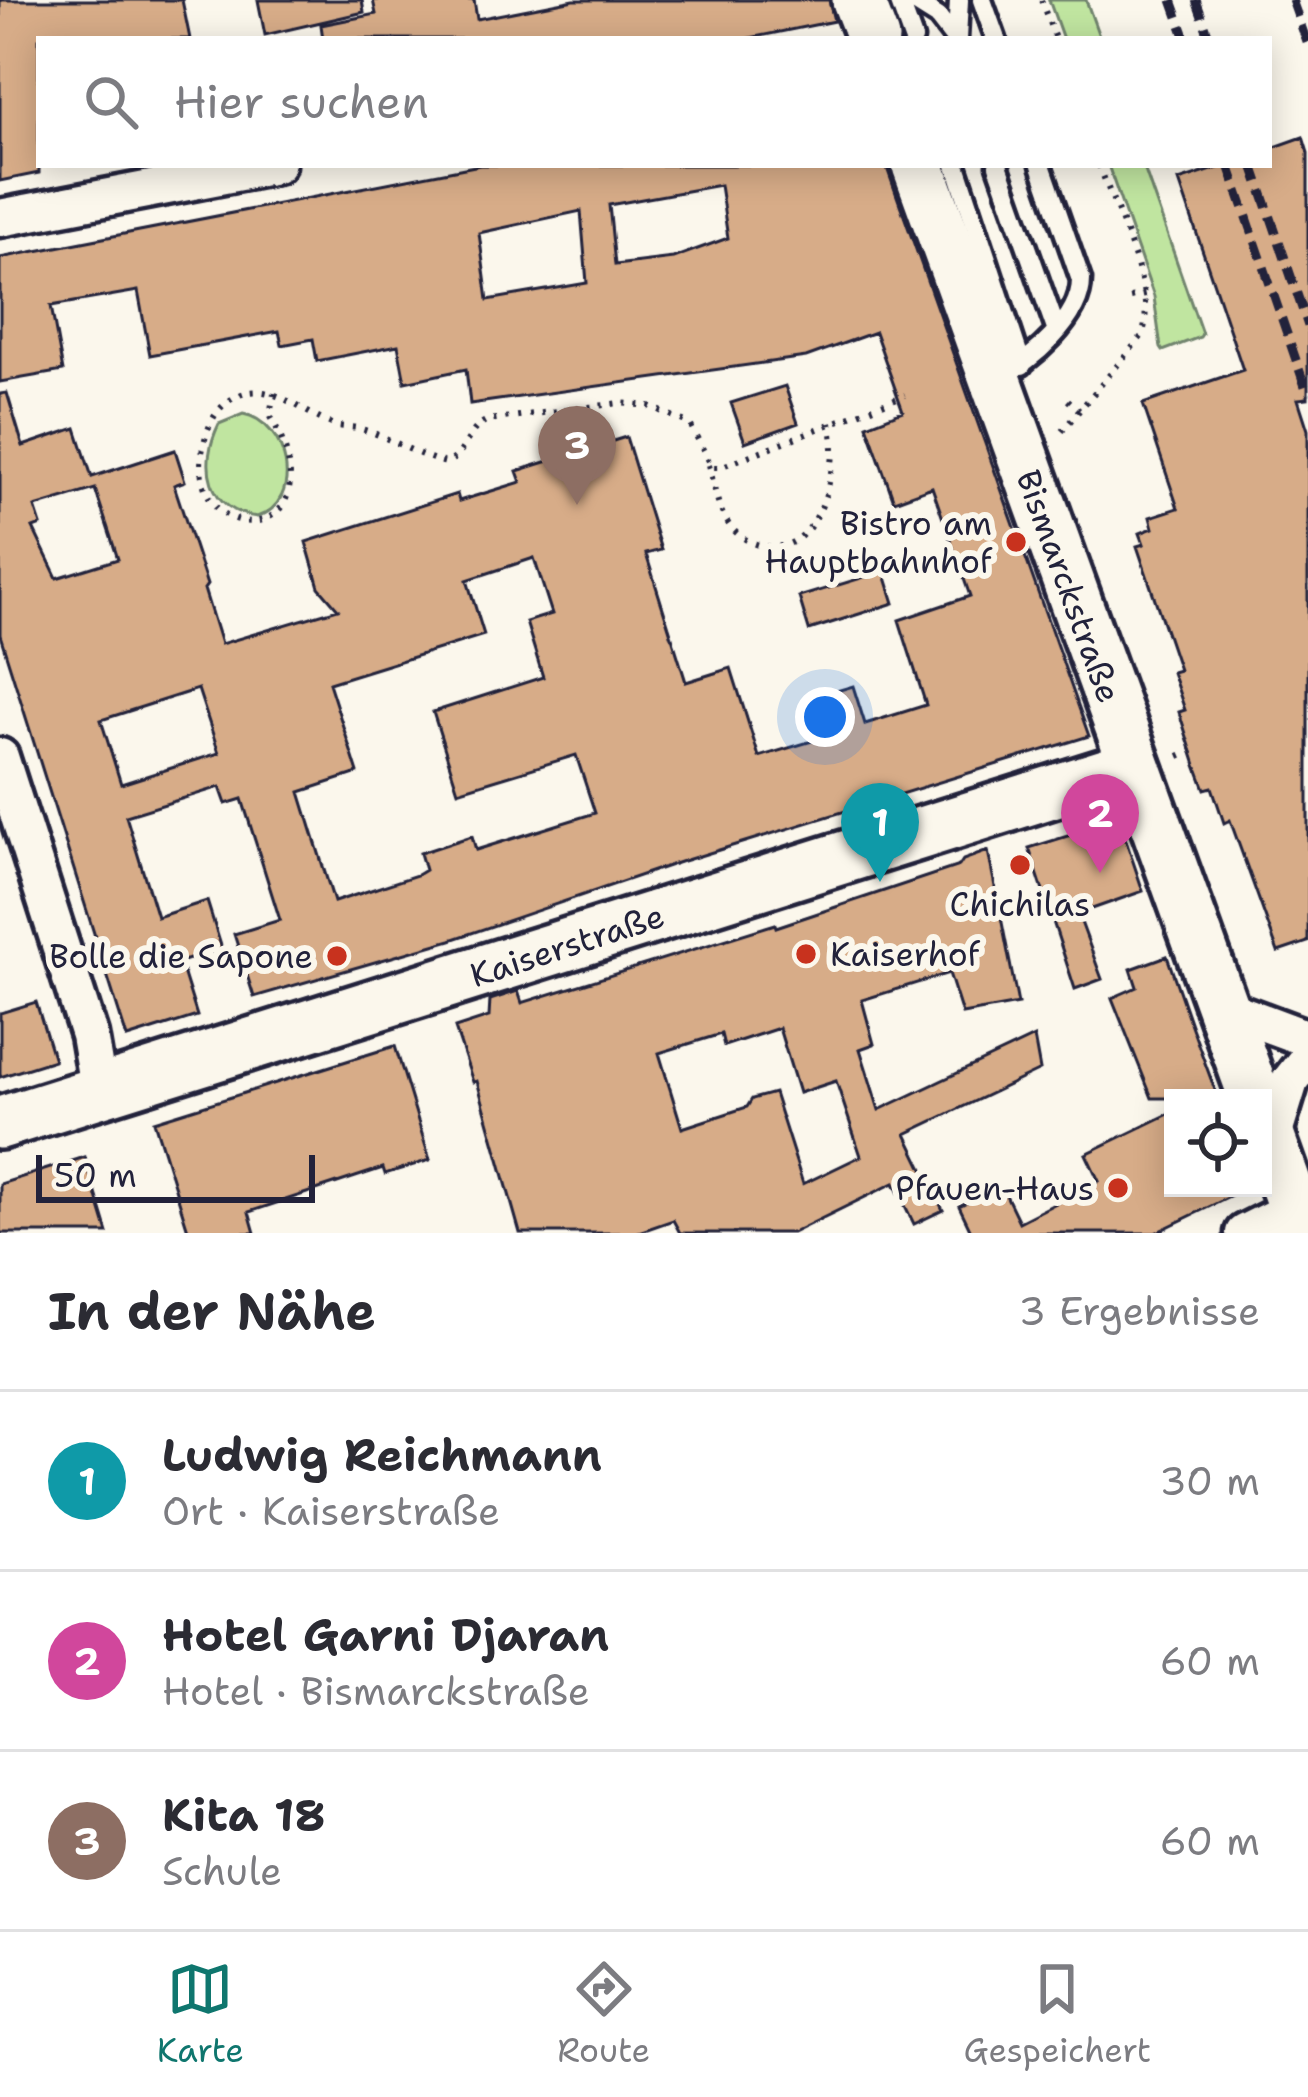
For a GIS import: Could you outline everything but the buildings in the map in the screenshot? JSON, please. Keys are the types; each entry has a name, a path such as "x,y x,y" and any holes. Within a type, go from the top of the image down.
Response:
{"main road":[{"path":"858,0 871,36"},
{"name":"Bismarckstraße","path":"919,168 995,371 1155,762 1222,1006 1252,1089"},
{"name":"Kaiserstraße","path":"0,1123 1155,762"},
{"name":"Bismarckstraße","path":"1272,1145 1299,1220"}],"street":[{"path":"0,218 260,168"},
{"path":"0,757 89,1035 99,1093"},
{"path":"1222,1006 1308,1039"},
{"path":"1272,1107 1308,1058"},
{"path":"1244,1233 1299,1220"}],"lane":[{"path":"899,0 912,36"},
{"path":"910,0 938,17 954,36"},
{"path":"956,36 958,0"},
{"path":"982,0 995,36"},
{"path":"957,168 995,371 1056,329 1076,306 1081,280 1041,168"},
{"path":"999,168 1056,329"}],"path":[{"path":"1041,0 1054,36"},
{"path":"1062,431 1142,336 1148,318 1145,295 1100,168"},
{"path":"1130,298 1145,295"},
{"path":"274,393 270,415 286,440 291,460 287,491 276,514 262,523 245,524 220,510 211,496 203,482 202,451 212,421 224,405 248,392 274,393 329,423 359,428 447,464 472,430 488,419 637,403 689,424 697,432 721,509 733,530 756,544 782,547 805,535 818,512 834,454 830,423"},
{"path":"708,461 720,467 905,395"},
{"path":"1068,400 1080,411"},
{"path":"1155,762 1200,748"}],"green space":[{"path":"1049,0 1086,0 1099,36 1062,36"},
{"path":"1109,168 1144,168 1200,337 1163,351 1154,297"},
{"path":"243,414 271,431 285,462 282,495 257,517 227,505 209,469 219,424"}],"railway":[{"path":"1172,0 1185,36"},
{"path":"1196,0 1209,36"},
{"path":"1292,0 1308,45"},
{"path":"1230,168 1308,395"},
{"path":"1254,168 1308,326"}],"place":[{"name":"Kita 18","path":"577,505"},
{"name":"Bistro am Hauptbahnhof","path":"1016,542"},
{"name":"Chichilas","path":"1020,865"},
{"name":"Hotel Garni Djaran","path":"1100,873"},
{"name":"Ludwig Reichmann","path":"880,882"},
{"name":"Kaiserhof","path":"806,954"},
{"name":"Bolle die Sapone","path":"337,956"},
{"name":"Pfauen-Haus","path":"1118,1188"}]}
